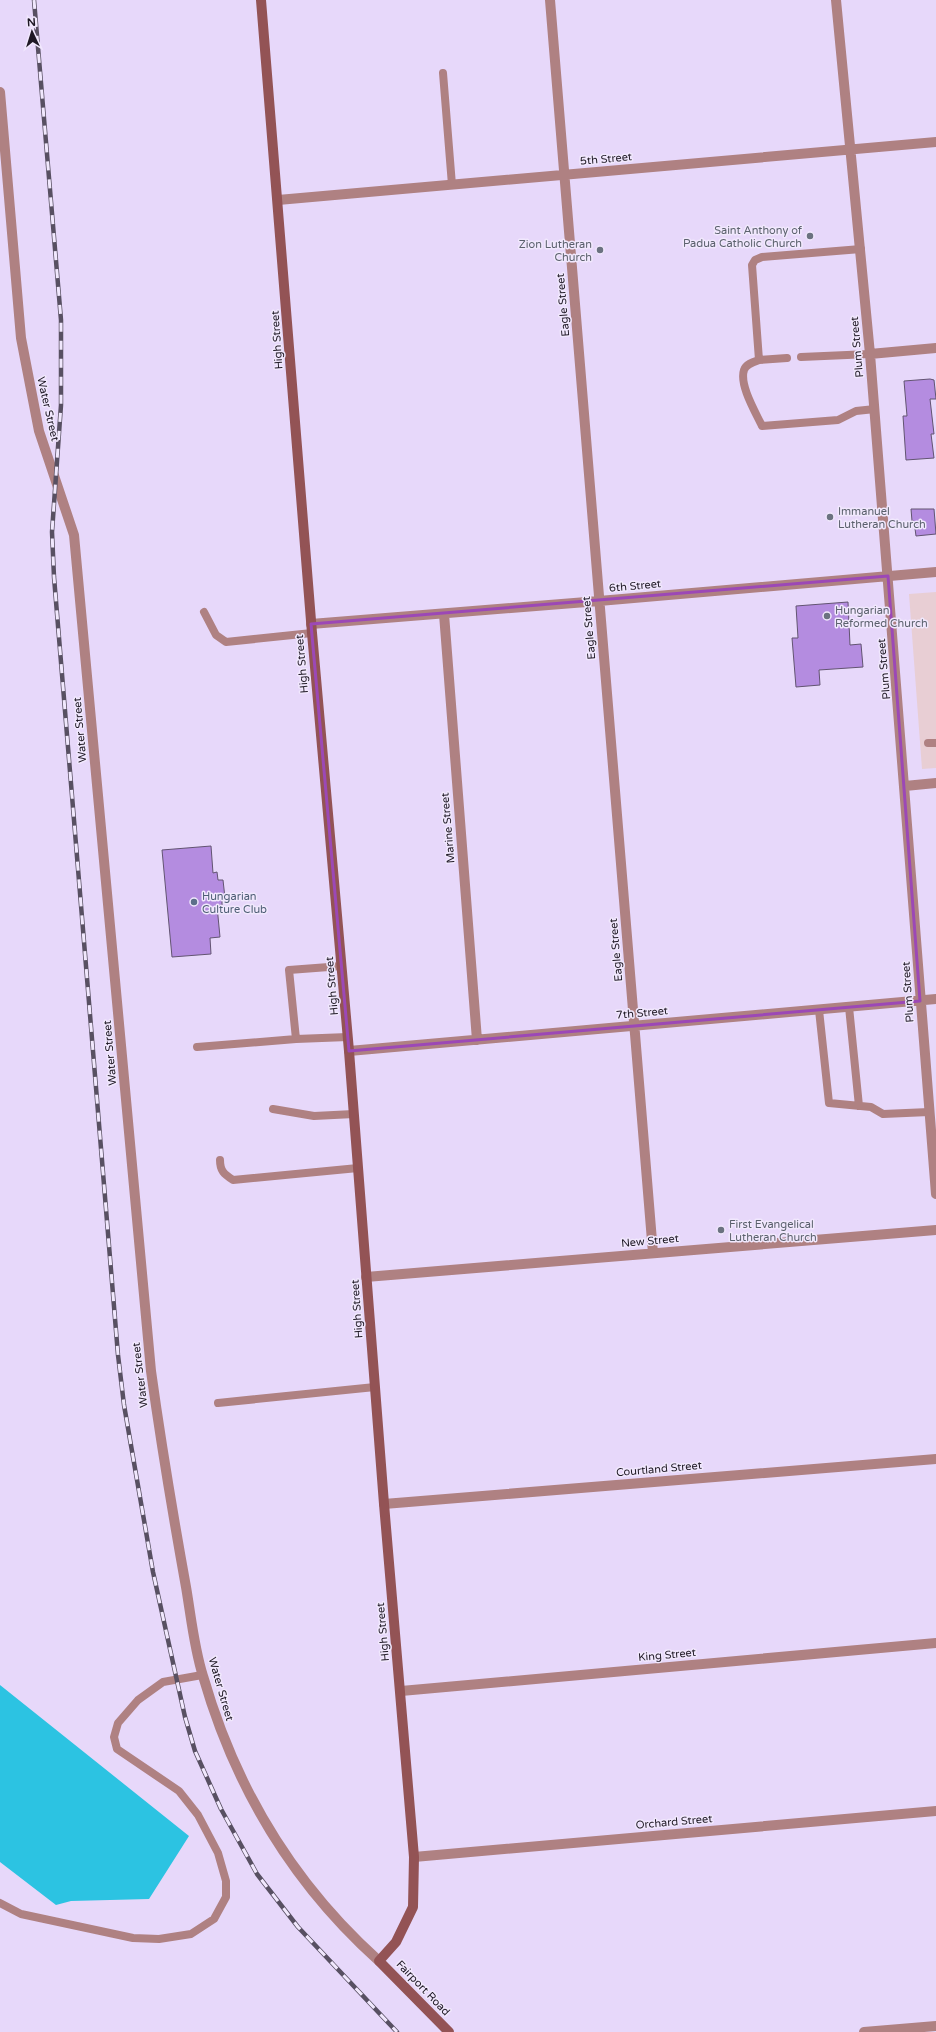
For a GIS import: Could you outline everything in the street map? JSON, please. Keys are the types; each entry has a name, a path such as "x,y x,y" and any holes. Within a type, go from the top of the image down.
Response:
{"street":[{"name":"High Street","path":"261,0 311,628 348,1037 384,1504 414,1857 413,1907 396,1942 379,1961"},
{"name":"Eagle Street","path":"550,0 653,1253"},
{"name":"Plum Street","path":"836,0 875,409 936,1194"},
{"name":"Water Street","path":"0,92 21,338 39,431 74,535 150,1371 168,1490 202,1675 218,1724 242,1781 266,1825 317,1897 349,1934 379,1961"},
{"name":"5th Street","path":"278,200 936,142"},
{"path":"870,354 936,348"},
{"name":"6th Street","path":"311,628 444,614 936,572"},
{"name":"Marine Street","path":"444,614 477,1040"},
{"path":"905,786 936,783"},
{"name":"7th Street","path":"349,1051 936,1000"},
{"name":"New Street","path":"366,1277 936,1230"},
{"name":"Courtland Street","path":"384,1504 936,1458"},
{"name":"King Street","path":"401,1691 936,1643"},
{"name":"Orchard Street","path":"414,1857 936,1811"},
{"name":"Fairport Road","path":"379,1961 449,2032"},
{"path":"864,2032 936,2026"}],"lane":[{"path":"443,74 452,185"},
{"path":"759,360 752,265 755,260 762,256 860,249"},
{"path":"801,357 870,354"},
{"path":"787,358 759,360 749,364 744,369 743,378 750,402 762,426 838,420 856,411 875,409"},
{"path":"204,612 216,635 226,642 311,628"},
{"path":"296,1040 289,970 342,966"},
{"path":"849,1007 860,1106"},
{"path":"819,1010 829,1102 871,1107 883,1114 929,1112"},
{"path":"197,1047 348,1037"},
{"path":"273,1109 314,1116 354,1114"},
{"path":"220,1160 220,1168 225,1174 234,1180 358,1168"},
{"path":"218,1403 375,1387"},
{"path":"0,1903 21,1914 140,1938 159,1939 191,1934 214,1919 226,1897 226,1881 218,1853 198,1815 179,1791 117,1749 114,1737 118,1723 138,1700 163,1682 202,1675"}],"highlighted area":[{"path":"888,576 920,1001 349,1051 311,624"}],"shaded area":[{"path":"936,592 936,768 922,769 909,594"}],"water":[{"path":"0,1685 189,1836 149,1899 71,1901 56,1905 0,1862"}],"building":[{"path":"934,380 936,399 930,399 934,434 931,434 934,458 906,460 903,416 907,416 904,381"},
{"path":"911,509 934,509 936,534 916,536 914,521 912,521"},
{"path":"848,602 850,645 861,644 863,667 819,670 820,685 796,687 792,638 798,638 796,606"},
{"name":"Hungarian Culture Club","path":"211,846 213,873 217,872 218,880 223,880 225,898 222,898 222,905 217,906 220,937 210,938 211,954 172,957 162,850"}],"railway":[{"path":"34,0 61,320 61,405 52,532 54,577 118,1355 124,1405 153,1572 185,1717 195,1751 221,1809 257,1874 298,1927 397,2032"}],"place":[{"name":"Saint Anthony of Padua Catholic Church","path":"810,236"},
{"name":"Zion Lutheran Church","path":"600,250"},
{"name":"Immanuel Lutheran Church","path":"830,517"},
{"name":"Hungarian Reformed Church","path":"827,616"},
{"name":"Hungarian Culture Club","path":"194,902"},
{"name":"First Evangelical Lutheran Church","path":"721,1230"}]}
